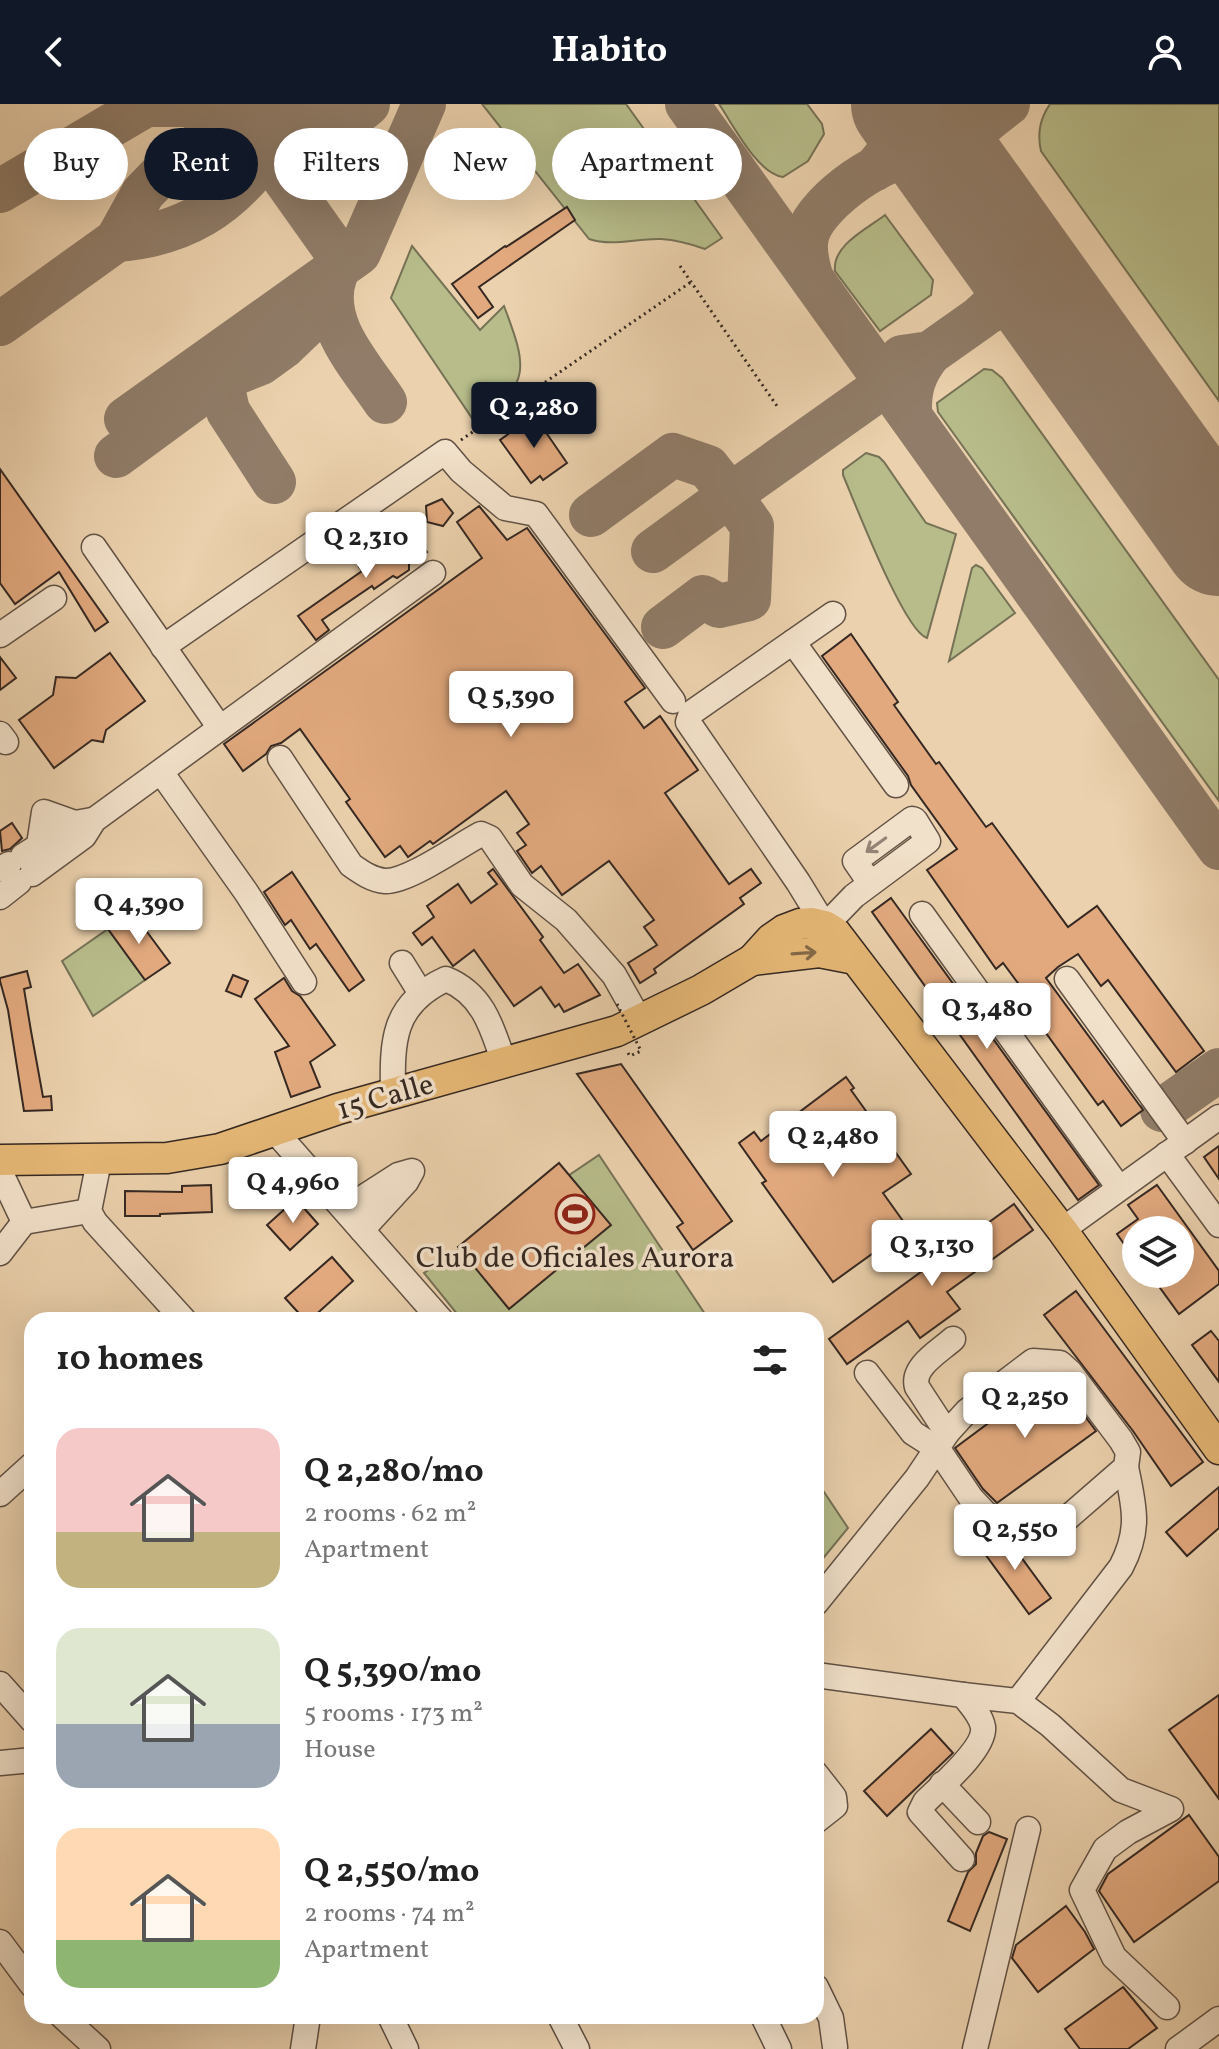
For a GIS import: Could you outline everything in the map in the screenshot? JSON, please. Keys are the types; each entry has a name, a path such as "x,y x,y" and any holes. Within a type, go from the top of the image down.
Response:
{"main road":[{"path":"752,960 771,939 800,924 825,926 835,932 1062,1230 1219,1449"},
{"path":"752,960 819,952 855,959"},
{"name":"15 Calle","path":"0,1160 167,1158 220,1149 393,1094 606,1035 628,1012 701,990 752,960"}],"street":[{"path":"163,647 445,452 461,471 505,508 536,514 673,701"},
{"path":"94,547 220,728"},
{"path":"17,869 44,812 85,821 161,772 433,573"},
{"path":"1,631 54,598"},
{"path":"833,614 691,713 688,722 825,926 870,883"},
{"path":"793,642 896,785"},
{"path":"280,758 351,865 367,876 382,881 398,880 481,834 490,838 522,885 566,920 614,975 628,1012"},
{"path":"161,772 246,892 304,982"},
{"path":"17,869 84,836 85,821"},
{"path":"922,914 1119,1188"},
{"path":"402,963 420,992"},
{"path":"393,1094 394,1037 402,1018 420,992 446,979 472,993 490,1024 504,1063"},
{"path":"1067,979 1176,1148 1219,1225"},
{"path":"1062,1230 1219,1117"},
{"path":"274,1130 434,1312"},
{"path":"99,1161 89,1211 95,1222 177,1312"},
{"path":"0,1171 24,1222"},
{"path":"345,1209 398,1175 412,1171 406,1182 362,1230"},
{"path":"0,1253 24,1222 89,1211"},
{"path":"953,1339 918,1371 915,1379 971,1498 986,1514 1023,1531 1040,1534 1070,1517 1126,1467"},
{"path":"824,1593 967,1411 1033,1361 1060,1363 1070,1372 1128,1452 1126,1467 1136,1515 1134,1534 1121,1567 1018,1701"},
{"path":"867,1373 913,1433 942,1441"},
{"path":"0,1494 24,1472"},
{"path":"824,1676 1018,1701 1050,1725 1121,1790 1171,1809 1128,1832 1105,1849 1082,1890 1114,1957 1167,2007"},
{"path":"0,1684 24,1709"},
{"path":"962,1859 920,1812 925,1802 974,1750 983,1733 983,1724 963,1695"},
{"path":"0,1763 24,1761"},
{"path":"824,1784 834,1797 835,1806 824,1815"},
{"path":"942,1784 978,1822"},
{"path":"975,2049 1028,1829"},
{"path":"13,1948 24,1969"},
{"path":"824,2004 831,2018 835,2047"},
{"path":"1178,2049 1219,2019"},
{"path":"71,2024 98,2049"},
{"path":"303,2049 307,2024"},
{"path":"394,2024 406,2049"},
{"path":"564,2024 577,2049"},
{"path":"767,2024 779,2049"}],"path":[{"path":"680,266 777,406"},
{"path":"445,452 691,282"},
{"path":"628,1012 641,1051 630,1056"}],"green space":[{"path":"482,104 626,104 643,128 552,128 552,192 536,172 536,128 501,128"},
{"path":"719,104 807,104 822,124 824,134 808,161 783,177 773,174 755,158 742,140 742,128 734,128"},
{"path":"1050,104 1219,104 1219,401 1041,151 1040,126"},
{"path":"558,200 695,200 722,238 705,249 661,239 616,242 589,239"},
{"path":"885,215 933,280 931,295 880,331 835,271 839,253 845,246"},
{"path":"412,246 480,330 504,306 512,327 520,360 516,385 494,410 476,424 391,298"},
{"path":"984,369 992,370 1002,378 1219,680 1219,801 938,412 937,403"},
{"path":"866,453 884,462 926,523 956,534 927,638 917,630 893,591 843,475 843,470"},
{"path":"976,565 982,568 1015,613 949,661 972,568"},
{"path":"108,929 145,980 93,1016 62,961"},
{"name":"Club de Oficiales Aurora","path":"599,1155 704,1312 456,1312 424,1273"},
{"path":"824,1492 848,1528 824,1557"}],"building":[{"path":"567,207 575,220 479,287 493,307 478,318 452,284"},
{"path":"534,415 567,463 543,480 540,476 531,483 500,440"},
{"path":"0,469 108,622 95,631 59,572 15,604 0,583"},
{"path":"442,499 453,513 443,526 427,522 426,506"},
{"path":"479,506 507,540 527,528 645,688 625,702 644,728 660,716 698,770 665,793 729,884 751,869 761,883 740,898 744,904 654,969 656,973 640,983 628,963 657,945 644,927 654,920 609,861 562,895 541,866 532,873 517,851 526,845 517,833 529,824 506,791 433,844 430,841 408,857 400,846 385,857 346,802 350,799 300,729 281,743 271,746 266,754 243,771 224,744 482,558 457,522"},
{"path":"411,530 427,552 409,564 409,570 397,578 393,576 374,589 372,586 322,620 329,630 316,640 298,616 362,571 359,567 375,555 376,549"},
{"path":"851,634 898,702 894,705 936,764 939,762 986,827 992,823 1068,927 1097,906 1204,1051 1176,1072 1108,980 1101,986 1078,954 1058,967 1046,978 1143,1110 1121,1126 1103,1101 1098,1105 1038,1022 1044,1018 1003,963 996,969 927,870 957,849 822,656"},
{"path":"110,653 145,701 106,730 103,742 92,740 54,768 19,720 53,695 56,677 76,678"},
{"path":"0,657 16,678 0,690"},
{"path":"12,823 22,838 10,849 2,851 0,831"},
{"path":"493,869 543,937 540,940 564,973 578,964 600,995 564,1012 559,1004 555,1007 541,987 514,1006 474,950 453,966 432,937 422,945 413,933 434,917 427,906 458,884 471,903 497,884 488,873"},
{"path":"292,872 364,980 349,991 316,944 310,949 291,920 285,925 264,892"},
{"path":"891,898 1099,1185 1078,1200 872,912"},
{"path":"133,913 170,963 145,980 108,929"},
{"path":"27,971 31,987 24,989 31,1031 43,1097 51,1096 52,1110 24,1111 8,1010 0,981 0,978"},
{"path":"233,975 248,981 241,997 226,991"},
{"path":"284,978 335,1045 310,1062 320,1087 291,1097 275,1052 289,1046 255,999"},
{"path":"621,1064 732,1221 693,1250 677,1227 683,1223 577,1074"},
{"path":"846,1077 854,1088 851,1090 911,1174 883,1193 908,1228 833,1282 762,1183 766,1181 739,1143 754,1132 761,1141"},
{"path":"1219,1146 1219,1179 1204,1157"},
{"path":"559,1163 611,1225 509,1309 458,1247"},
{"path":"211,1185 212,1212 125,1216 125,1191 182,1192 182,1186"},
{"path":"1157,1185 1179,1216 1136,1216 1128,1205"},
{"path":"296,1199 318,1224 290,1250 267,1225"},
{"path":"1014,1204 1033,1230 947,1292 960,1309 920,1338 908,1321 847,1364 829,1339"},
{"path":"1194,1236 1219,1271 1219,1284 1179,1314 1160,1288 1194,1288"},
{"path":"332,1257 353,1281 319,1312 298,1312 285,1298"},
{"path":"1076,1291 1203,1462 1171,1486 1044,1315"},
{"path":"1211,1331 1219,1341 1219,1382 1192,1345"},
{"path":"1050,1377 1059,1382 1096,1431 997,1503 983,1489 955,1448"},
{"path":"1219,1487 1219,1528 1187,1556 1166,1532"},
{"path":"991,1533 1010,1542 1051,1598 1029,1614 977,1543"},
{"path":"1219,1695 1219,1799 1169,1730"},
{"path":"931,1729 953,1753 887,1816 864,1791"},
{"path":"1189,1815 1219,1857 1219,1881 1134,1942 1099,1891 1108,1874"},
{"path":"989,1832 1007,1839 970,1931 948,1921 968,1872 976,1864 976,1853 983,1836"},
{"path":"1066,1906 1094,1949 1038,1992 1012,1958 1016,1945"},
{"path":"1123,1987 1157,2028 1128,2049 1080,2049 1065,2029"}],"taxiway":[{"path":"267,153 237,189 202,215 163,232 117,240 143,193 171,164 207,138 243,121 362,109 368,104"},
{"path":"126,419 359,253 424,104"},
{"path":"687,104 1219,848"},
{"path":"875,169 900,131 901,104"},
{"path":"960,179 959,166 965,144 979,127 1008,104"},
{"path":"0,191 146,105 217,109 243,121"},
{"path":"258,142 344,263"},
{"path":"811,276 806,249 808,233 814,220 839,193 873,170 907,157 926,157 955,172"},
{"path":"0,324 117,240"},
{"path":"902,357 930,353 981,317 1009,289 1016,275 1017,258"},
{"path":"336,274 332,292 337,326 344,342 385,402"},
{"path":"116,456 221,379 261,363 283,347 307,324 330,288"},
{"path":"983,315 1001,305 1025,299 1052,308"},
{"path":"226,353 221,379 228,411 274,482"},
{"path":"591,515 673,455 708,467 730,495 930,353 914,382 910,415"},
{"path":"653,551 730,495 752,526 749,599 719,606 703,597 663,627"},
{"path":"1162,1110 1219,1070"}],"runway":[{"path":"906,104 1219,541"}],"place":[{"name":"Club de Oficiales Aurora","path":"575,1214"}]}
